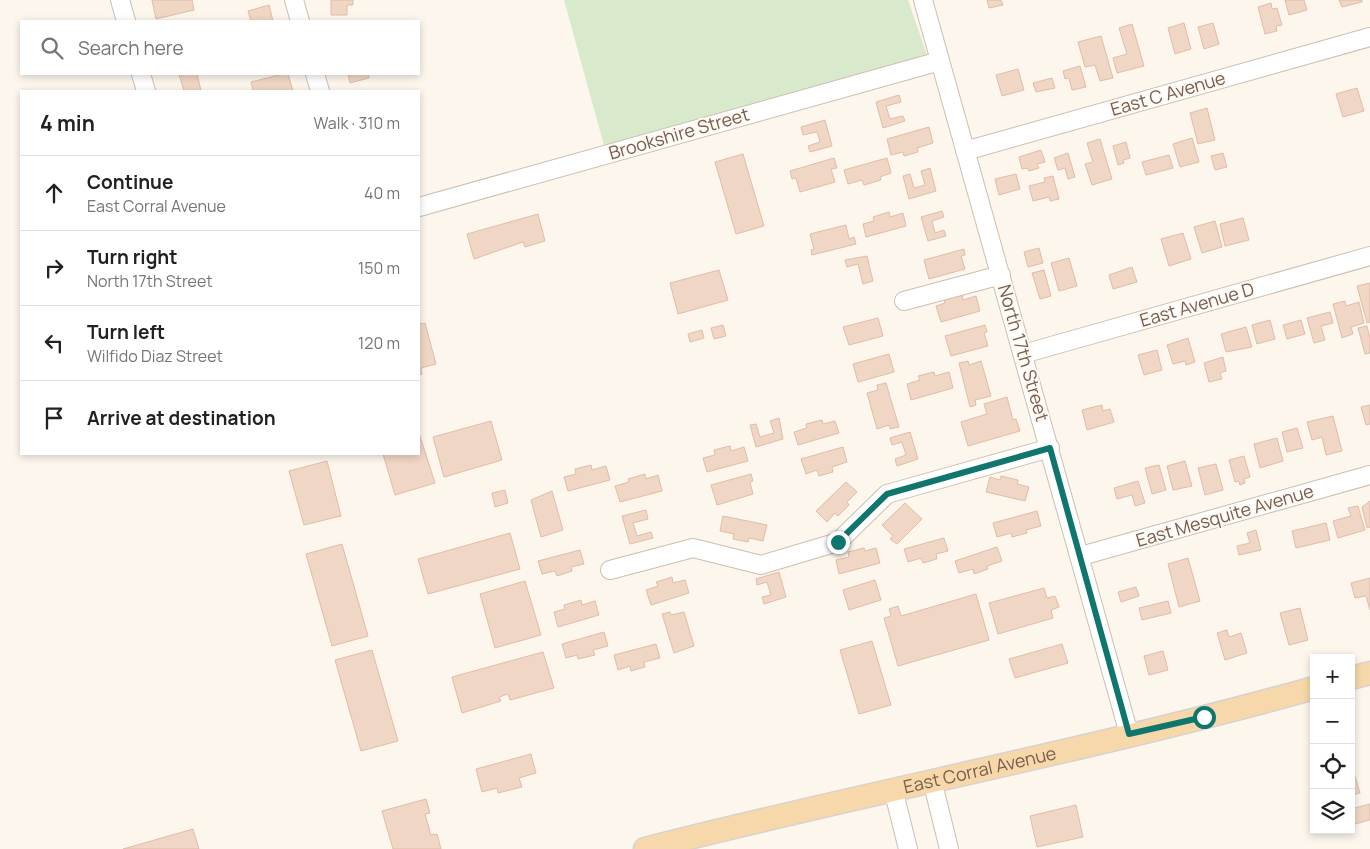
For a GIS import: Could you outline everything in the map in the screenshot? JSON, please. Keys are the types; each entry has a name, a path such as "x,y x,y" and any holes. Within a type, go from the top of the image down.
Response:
{"main road":[{"path":"1355,677 1370,672"},
{"name":"East Corral Avenue","path":"645,849 1310,689"}],"street":[{"path":"120,0 126,20"},
{"path":"294,0 300,20"},
{"name":"North 17th Street","path":"923,0 1129,734"},
{"name":"East C Avenue","path":"965,151 1370,37"},
{"name":"Brookshire Street","path":"420,207 940,61"},
{"path":"141,75 146,90"},
{"path":"315,75 320,90"},
{"name":"East Avenue D","path":"1023,354 1370,256"},
{"path":"904,301 1000,274"},
{"path":"610,570 693,548 761,565 838,542 887,494 1050,448"},
{"name":"East Mesquite Avenue","path":"1080,556 1370,475"},
{"path":"932,780 949,849"},
{"path":"893,789 908,849"}],"green space":[{"path":"564,0 908,0 928,58 605,149"}],"building":[{"path":"152,0 192,0 194,10 156,19"},
{"path":"331,0 353,0 353,5 347,5 347,15 331,15"},
{"path":"987,0 1001,0 1003,5 989,8"},
{"path":"1285,0 1304,0 1307,10 1289,15"},
{"path":"1339,0 1362,0 1362,2 1342,7"},
{"path":"1271,3 1272,9 1277,8 1282,25 1276,26 1277,31 1265,34 1258,7"},
{"path":"269,5 273,20 251,20 248,11"},
{"path":"1184,23 1191,49 1175,54 1168,28"},
{"path":"1213,23 1219,44 1204,49 1198,27"},
{"path":"1132,24 1144,66 1117,73 1113,58 1127,54 1119,28"},
{"path":"1101,36 1113,78 1100,81 1095,65 1085,67 1078,42"},
{"path":"1080,66 1086,87 1072,90 1069,78 1065,79 1063,71"},
{"path":"1018,69 1024,90 1002,96 996,75"},
{"path":"179,75 197,75 201,90 184,90"},
{"path":"279,75 288,75 293,90 253,90 251,82"},
{"path":"348,75 368,75 369,78 350,83"},
{"path":"1052,78 1055,88 1036,92 1033,83"},
{"path":"1357,88 1364,111 1343,117 1336,94"},
{"path":"899,95 901,102 886,106 890,119 903,116 905,121 883,128 876,102"},
{"path":"1207,108 1215,140 1198,144 1190,113"},
{"path":"825,120 832,146 810,152 808,146 820,142 817,132 803,135 801,127"},
{"path":"929,127 933,143 917,148 918,152 904,156 903,152 891,155 887,139"},
{"path":"1192,138 1199,162 1180,167 1173,144"},
{"path":"1100,139 1112,179 1092,185 1085,164 1093,162 1087,143"},
{"path":"1126,142 1130,158 1123,160 1124,163 1118,165 1113,146"},
{"path":"1041,150 1045,162 1037,164 1039,168 1029,171 1027,168 1022,169 1019,157"},
{"path":"1068,153 1075,177 1068,179 1065,168 1058,170 1054,158"},
{"path":"1223,153 1227,167 1215,170 1211,156"},
{"path":"743,154 764,226 736,234 715,162"},
{"path":"1169,155 1173,168 1146,175 1142,162"},
{"path":"834,158 837,168 831,169 835,182 800,192 796,178 792,179 790,171"},
{"path":"887,158 891,173 880,177 881,180 864,185 862,180 848,184 844,170"},
{"path":"930,168 936,191 909,199 903,176 910,174 914,188 925,185 921,171"},
{"path":"1016,174 1020,189 999,195 995,179"},
{"path":"1053,176 1059,199 1050,201 1049,197 1033,201 1029,186 1045,182 1044,178"},
{"path":"942,211 944,217 932,221 935,233 944,230 946,236 928,241 921,217"},
{"path":"889,212 890,217 903,213 906,226 866,237 863,224 874,221 873,217"},
{"path":"538,214 545,241 525,247 523,242 474,259 467,234"},
{"path":"1243,218 1249,240 1225,246 1220,224"},
{"path":"1215,221 1222,247 1202,253 1194,227"},
{"path":"846,225 849,239 854,237 856,244 812,255 811,250 814,249 810,234"},
{"path":"1183,233 1191,259 1169,266 1161,239"},
{"path":"1039,248 1043,263 1028,267 1024,252"},
{"path":"964,249 965,255 961,256 965,269 929,279 924,260"},
{"path":"867,256 873,281 863,284 858,264 847,267 845,260"},
{"path":"1069,258 1077,286 1059,291 1051,263"},
{"path":"1132,267 1137,282 1113,289 1109,275"},
{"path":"719,270 728,300 678,314 670,283"},
{"path":"1044,270 1051,296 1040,299 1032,273"},
{"path":"1370,283 1370,322 1367,323 1357,286"},
{"path":"962,294 963,300 976,296 980,311 941,322 936,306 945,303 944,299"},
{"path":"1345,301 1346,306 1359,302 1364,323 1351,327 1353,334 1342,338 1333,304"},
{"path":"1330,312 1333,323 1321,326 1325,340 1314,343 1307,318"},
{"path":"878,318 883,336 849,345 843,327"},
{"path":"1270,320 1275,339 1257,344 1252,325"},
{"path":"1301,320 1305,334 1287,339 1283,325"},
{"path":"425,323 436,364 421,368 422,374 420,375 420,324"},
{"path":"723,325 726,336 714,339 711,328"},
{"path":"985,325 987,332 984,333 988,346 951,356 945,336"},
{"path":"1367,326 1370,338 1370,353 1365,354 1358,328"},
{"path":"1246,327 1252,347 1226,352 1221,334"},
{"path":"702,330 704,338 690,342 688,334"},
{"path":"1188,338 1195,362 1186,365 1185,361 1173,364 1167,345"},
{"path":"1157,350 1162,370 1144,375 1138,355"},
{"path":"889,354 894,372 858,382 853,364"},
{"path":"1223,357 1226,371 1220,373 1222,379 1209,382 1204,363"},
{"path":"968,361 969,365 981,361 991,396 975,400 976,405 970,407 959,363"},
{"path":"934,372 935,376 949,372 953,388 911,400 907,384 920,380 918,376"},
{"path":"886,383 899,427 890,429 889,425 877,429 867,393 878,390 877,385"},
{"path":"1007,397 1013,420 1016,419 1020,431 968,446 961,422 987,414 984,404"},
{"path":"1102,405 1103,411 1110,409 1114,422 1087,430 1082,410"},
{"path":"1370,405 1370,424 1366,425 1361,407"},
{"path":"1333,416 1342,451 1326,455 1322,437 1312,440 1307,422"},
{"path":"779,418 783,439 756,447 750,425 756,424 760,437 774,433 770,421"},
{"path":"822,420 823,424 835,421 839,433 798,445 794,432 807,428 806,424"},
{"path":"491,421 502,460 444,477 433,437"},
{"path":"1297,428 1303,448 1287,452 1282,432"},
{"path":"910,432 918,459 897,466 895,459 906,455 902,442 892,445 890,438"},
{"path":"420,436 435,483 395,495 383,455 420,455"},
{"path":"1277,438 1283,461 1260,468 1254,444"},
{"path":"730,446 731,451 744,447 748,461 707,472 703,458 715,455 714,450"},
{"path":"843,447 847,462 832,467 833,472 819,476 817,470 806,474 801,459"},
{"path":"1244,456 1250,477 1244,479 1245,483 1240,485 1239,481 1235,482 1229,460"},
{"path":"327,461 341,516 304,525 289,471"},
{"path":"1185,461 1192,486 1173,490 1167,466"},
{"path":"1216,464 1223,490 1205,495 1198,468"},
{"path":"591,465 592,470 606,466 610,480 568,491 564,477 576,474 575,469"},
{"path":"1159,465 1166,490 1152,494 1145,468"},
{"path":"645,474 646,479 658,475 662,491 620,502 615,486 629,482 628,479"},
{"path":"751,474 753,481 750,482 753,494 717,505 711,485"},
{"path":"1001,476 1018,480 1017,484 1029,487 1025,501 986,492 990,477 1000,480"},
{"path":"1138,481 1145,503 1135,506 1132,495 1117,499 1114,488"},
{"path":"846,482 857,492 847,502 849,505 838,516 835,513 827,522 816,511"},
{"path":"505,490 508,503 495,507 492,493"},
{"path":"552,491 563,530 541,537 531,500"},
{"path":"1370,501 1370,527 1367,528 1362,507"},
{"path":"905,503 922,519 897,544 890,539 893,536 882,525"},
{"path":"1358,506 1365,530 1338,538 1333,521 1351,516 1348,508"},
{"path":"646,510 648,519 633,523 637,536 651,532 653,538 630,544 622,516"},
{"path":"1037,511 1041,526 1026,530 1027,533 1012,537 1011,533 997,537 993,523"},
{"path":"723,516 767,525 763,541 749,538 748,542 733,539 734,534 720,531"},
{"path":"1326,523 1330,540 1296,548 1292,531"},
{"path":"1256,530 1261,550 1239,555 1237,546 1250,543 1247,533"},
{"path":"510,533 520,569 428,594 418,559"},
{"path":"944,538 948,551 936,554 937,559 923,563 921,558 908,562 904,549"},
{"path":"342,544 368,636 332,646 306,554"},
{"path":"997,547 1002,561 987,566 988,569 974,574 973,569 959,573 955,561"},
{"path":"864,548 865,551 876,548 880,563 839,574 836,560 849,557 848,552"},
{"path":"580,550 584,564 571,567 572,571 557,576 555,571 542,574 538,561"},
{"path":"1188,558 1200,601 1179,607 1168,564"},
{"path":"779,572 786,597 764,604 762,597 771,595 767,582 757,585 756,579"},
{"path":"672,577 673,583 685,580 689,593 651,605 646,590 658,586 656,582"},
{"path":"1370,578 1370,610 1366,596 1355,598 1351,583"},
{"path":"875,580 881,600 849,610 843,590"},
{"path":"525,581 541,635 495,648 480,594"},
{"path":"1136,587 1139,596 1121,602 1118,592"},
{"path":"1044,588 1047,598 1055,596 1059,607 1051,610 1053,618 998,634 989,603"},
{"path":"976,594 989,640 898,666 884,618 891,616 889,609 898,606 901,616"},
{"path":"581,600 582,605 595,601 599,615 558,627 554,612 565,609 564,605"},
{"path":"1168,601 1171,613 1142,620 1139,608"},
{"path":"1300,608 1308,640 1289,645 1280,613"},
{"path":"670,612 671,615 684,612 694,646 674,653 662,614"},
{"path":"1227,630 1229,637 1241,633 1247,653 1225,660 1217,633"},
{"path":"604,632 608,646 593,650 595,655 578,659 577,655 566,658 562,644"},
{"path":"872,641 891,705 859,714 840,650"},
{"path":"656,644 660,658 644,662 645,667 631,671 630,666 618,670 614,655"},
{"path":"1062,644 1068,663 1015,678 1009,659"},
{"path":"372,650 398,741 361,751 335,660"},
{"path":"1163,651 1168,670 1149,675 1144,656"},
{"path":"543,652 554,688 510,700 508,694 499,697 501,701 462,713 452,677"},
{"path":"531,754 536,773 519,778 522,787 498,793 497,788 482,792 476,769"},
{"path":"1355,776 1360,793 1355,794"},
{"path":"426,799 430,813 425,814 431,835 437,834 441,849 393,849 382,811"},
{"path":"1370,804 1370,820 1355,824 1355,808"},
{"path":"1076,805 1083,837 1037,847 1030,816"},
{"path":"193,829 199,849 123,849"}],"route":[{"path":"838,542 887,494 1050,448 1129,734 1204,717"}]}
